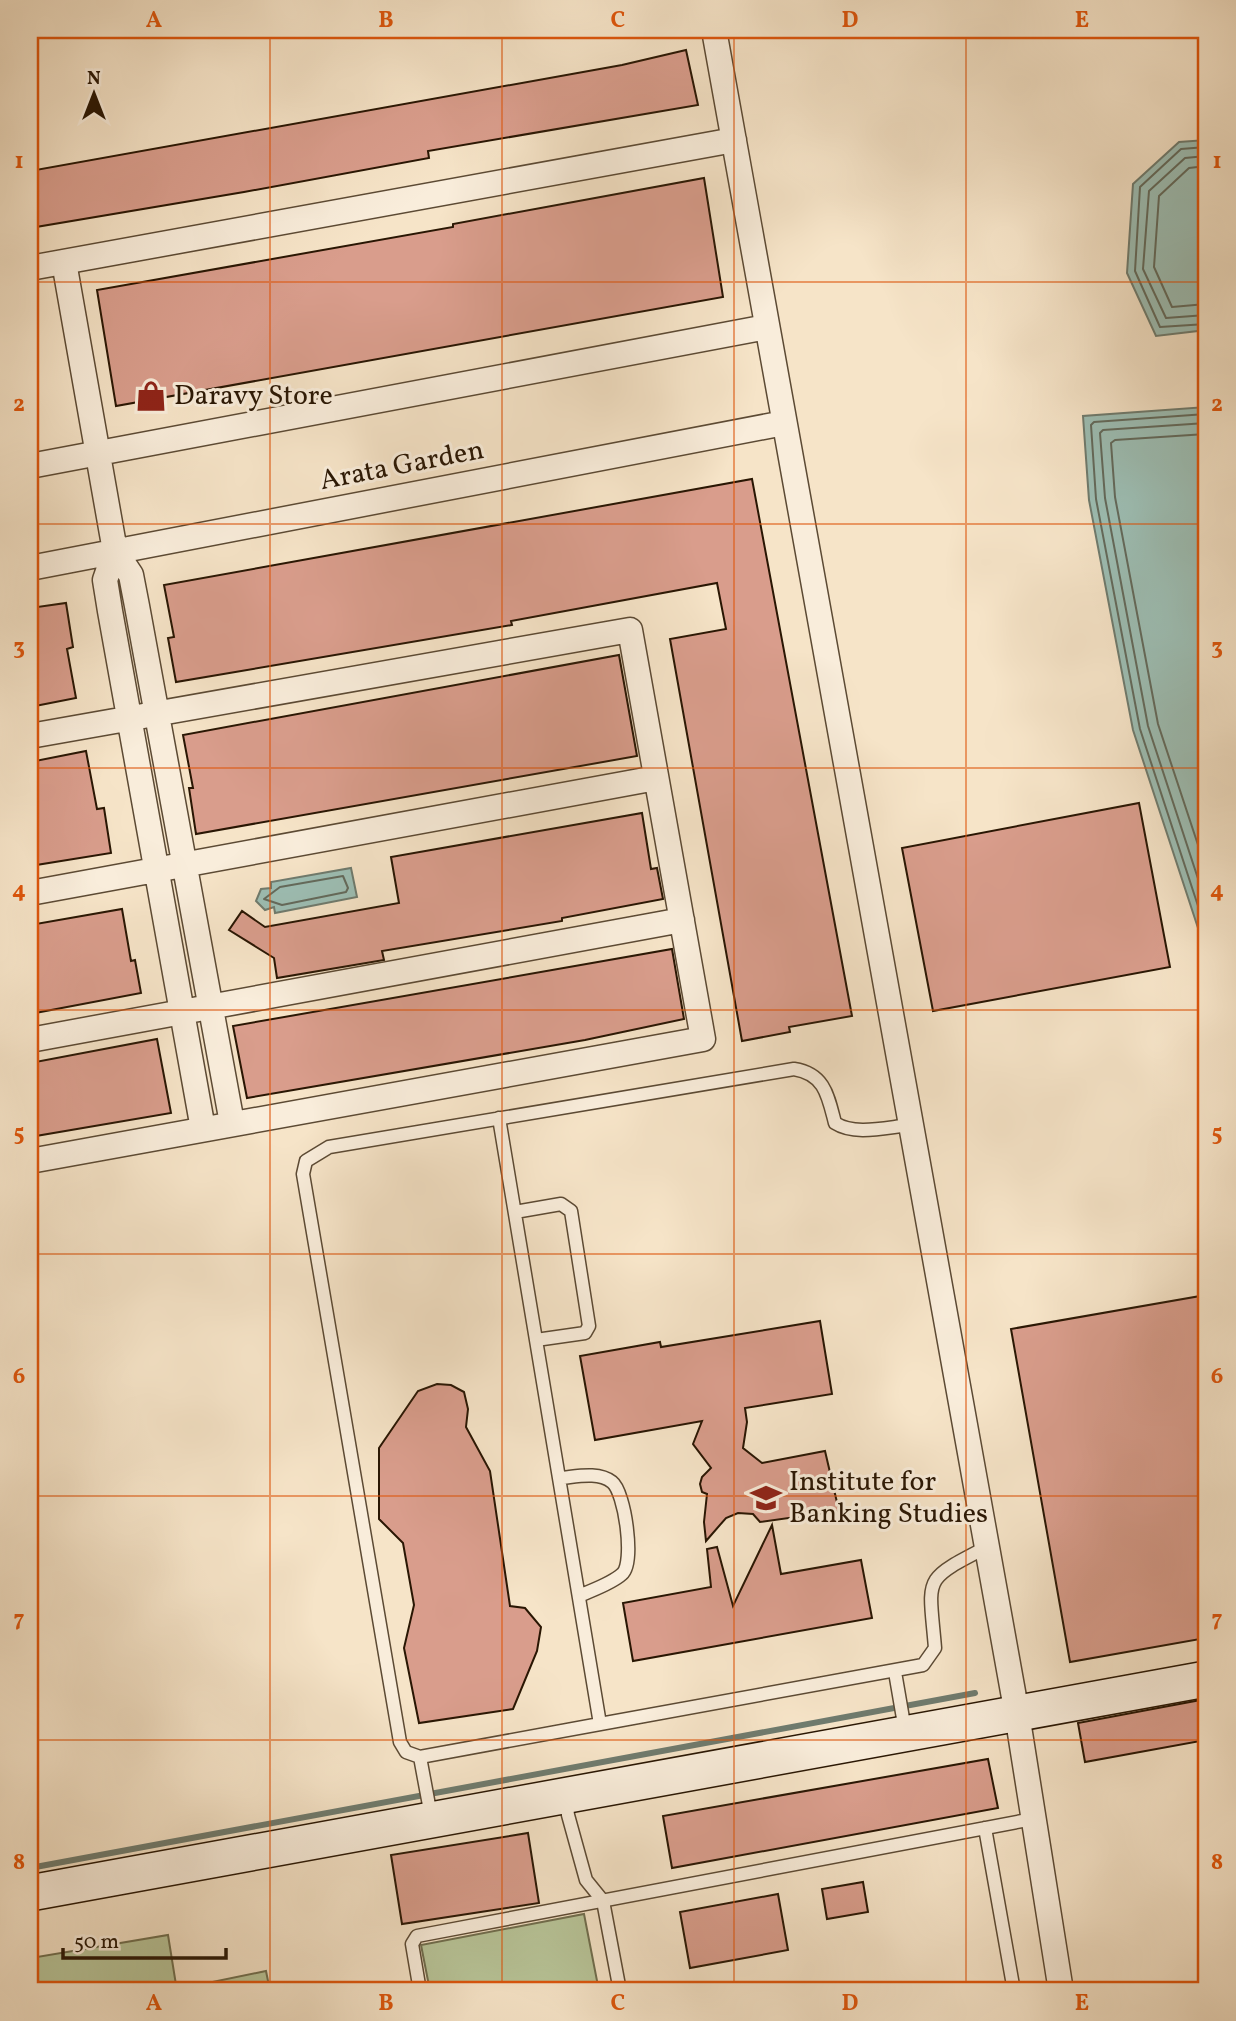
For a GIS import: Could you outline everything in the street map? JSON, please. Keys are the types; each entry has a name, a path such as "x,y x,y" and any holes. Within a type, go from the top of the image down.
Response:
{"street":[{"path":"714,30 1017,1714 1061,1991"},
{"path":"30,268 734,140"},
{"path":"64,262 115,551 131,575 232,1123"},
{"path":"30,466 767,327"},
{"name":"Arata Garden","path":"30,568 785,424"},
{"path":"115,551 105,580 203,1129"},
{"path":"30,736 629,630 703,1039 30,1161"},
{"path":"30,893 656,778"},
{"path":"30,1040 682,920"},
{"path":"30,1894 430,1815 566,1796 905,1728 1017,1714 1206,1679"}],"lane":[{"path":"911,1125 843,1128 835,1123 820,1080 808,1071 794,1069 329,1147 306,1161 303,1174 400,1742 406,1752 420,1757 923,1665 935,1648 930,1588 940,1571 987,1547"},
{"path":"499,1118 600,1724"},
{"path":"514,1212 561,1204 572,1210 589,1326 585,1333 536,1340"},
{"path":"559,1478 601,1476 614,1483 619,1490 628,1541 628,1563 623,1574 579,1596"},
{"path":"895,1672 905,1728"},
{"path":"420,1757 430,1815"},
{"path":"566,1796 568,1815 586,1880 603,1901 620,1991"},
{"path":"420,1991 412,1944 417,1936 1033,1819"},
{"path":"985,1828 1014,1991"}],"green space":[{"path":"584,1914 599,1991 430,1991 421,1945"},
{"path":"168,1935 177,1991 37,1991 31,1958"},
{"path":"266,1971 270,1991 189,1991 188,1987"}],"water":[{"path":"1206,140 1206,330 1156,336 1127,273 1133,184 1179,142"},
{"path":"1206,407 1206,927 1198,928 1133,730 1089,500 1083,416"},
{"path":"351,868 357,897 275,913 274,907 265,910 256,901 261,889 271,888 271,882"}],"building":[{"path":"686,50 698,105 428,151 429,158 30,228 30,171 622,65"},
{"path":"704,178 723,297 116,406 97,290 453,227 453,224"},
{"path":"752,479 852,1016 789,1027 790,1032 742,1041 670,639 726,629 717,583 511,621 512,625 176,682 168,638 174,637 164,585"},
{"path":"66,603 73,647 67,649 76,698 30,707 30,608"},
{"path":"619,655 637,756 196,834 189,788 193,788 183,735"},
{"path":"86,751 97,809 104,808 111,853 30,866 30,762"},
{"path":"1139,803 1170,967 933,1011 902,848"},
{"path":"642,813 651,869 657,868 663,899 562,918 562,921 382,951 384,960 277,978 274,958 229,930 242,911 265,927 399,903 391,857"},
{"path":"122,909 131,961 135,960 141,993 30,1014 30,980 36,979 30,925"},
{"path":"672,949 684,1019 585,1040 247,1098 233,1026"},
{"path":"157,1039 171,1113 30,1137 30,1063"},
{"path":"1206,1295 1206,1638 1070,1662 1011,1329"},
{"path":"820,1321 832,1394 745,1408 747,1422 743,1448 762,1463 825,1451 839,1511 760,1522 753,1514 738,1513 726,1518 706,1541 704,1522 707,1494 702,1492 700,1484 702,1477 711,1468 693,1444 702,1421 595,1440 580,1356 660,1342 661,1347"},
{"path":"437,1384 451,1385 464,1392 468,1409 466,1427 490,1471 510,1606 525,1608 541,1627 537,1651 513,1709 419,1723 404,1648 414,1605 403,1543 379,1519 379,1448 418,1391"},
{"path":"772,1525 781,1574 861,1560 872,1618 633,1661 623,1603 711,1587 707,1549 717,1547 733,1606"},
{"path":"1206,1699 1206,1740 1085,1762 1078,1723"},
{"path":"988,1759 998,1808 672,1868 663,1816"},
{"path":"528,1833 539,1903 402,1924 391,1855"},
{"path":"863,1882 868,1912 827,1919 822,1889"},
{"path":"778,1894 788,1950 690,1968 680,1912"}],"waterway":[{"path":"30,1868 975,1693"}],"place":[{"name":"Daravy Store","path":"151,396"},
{"name":"Institute for Banking Studies","path":"766,1498"}]}
